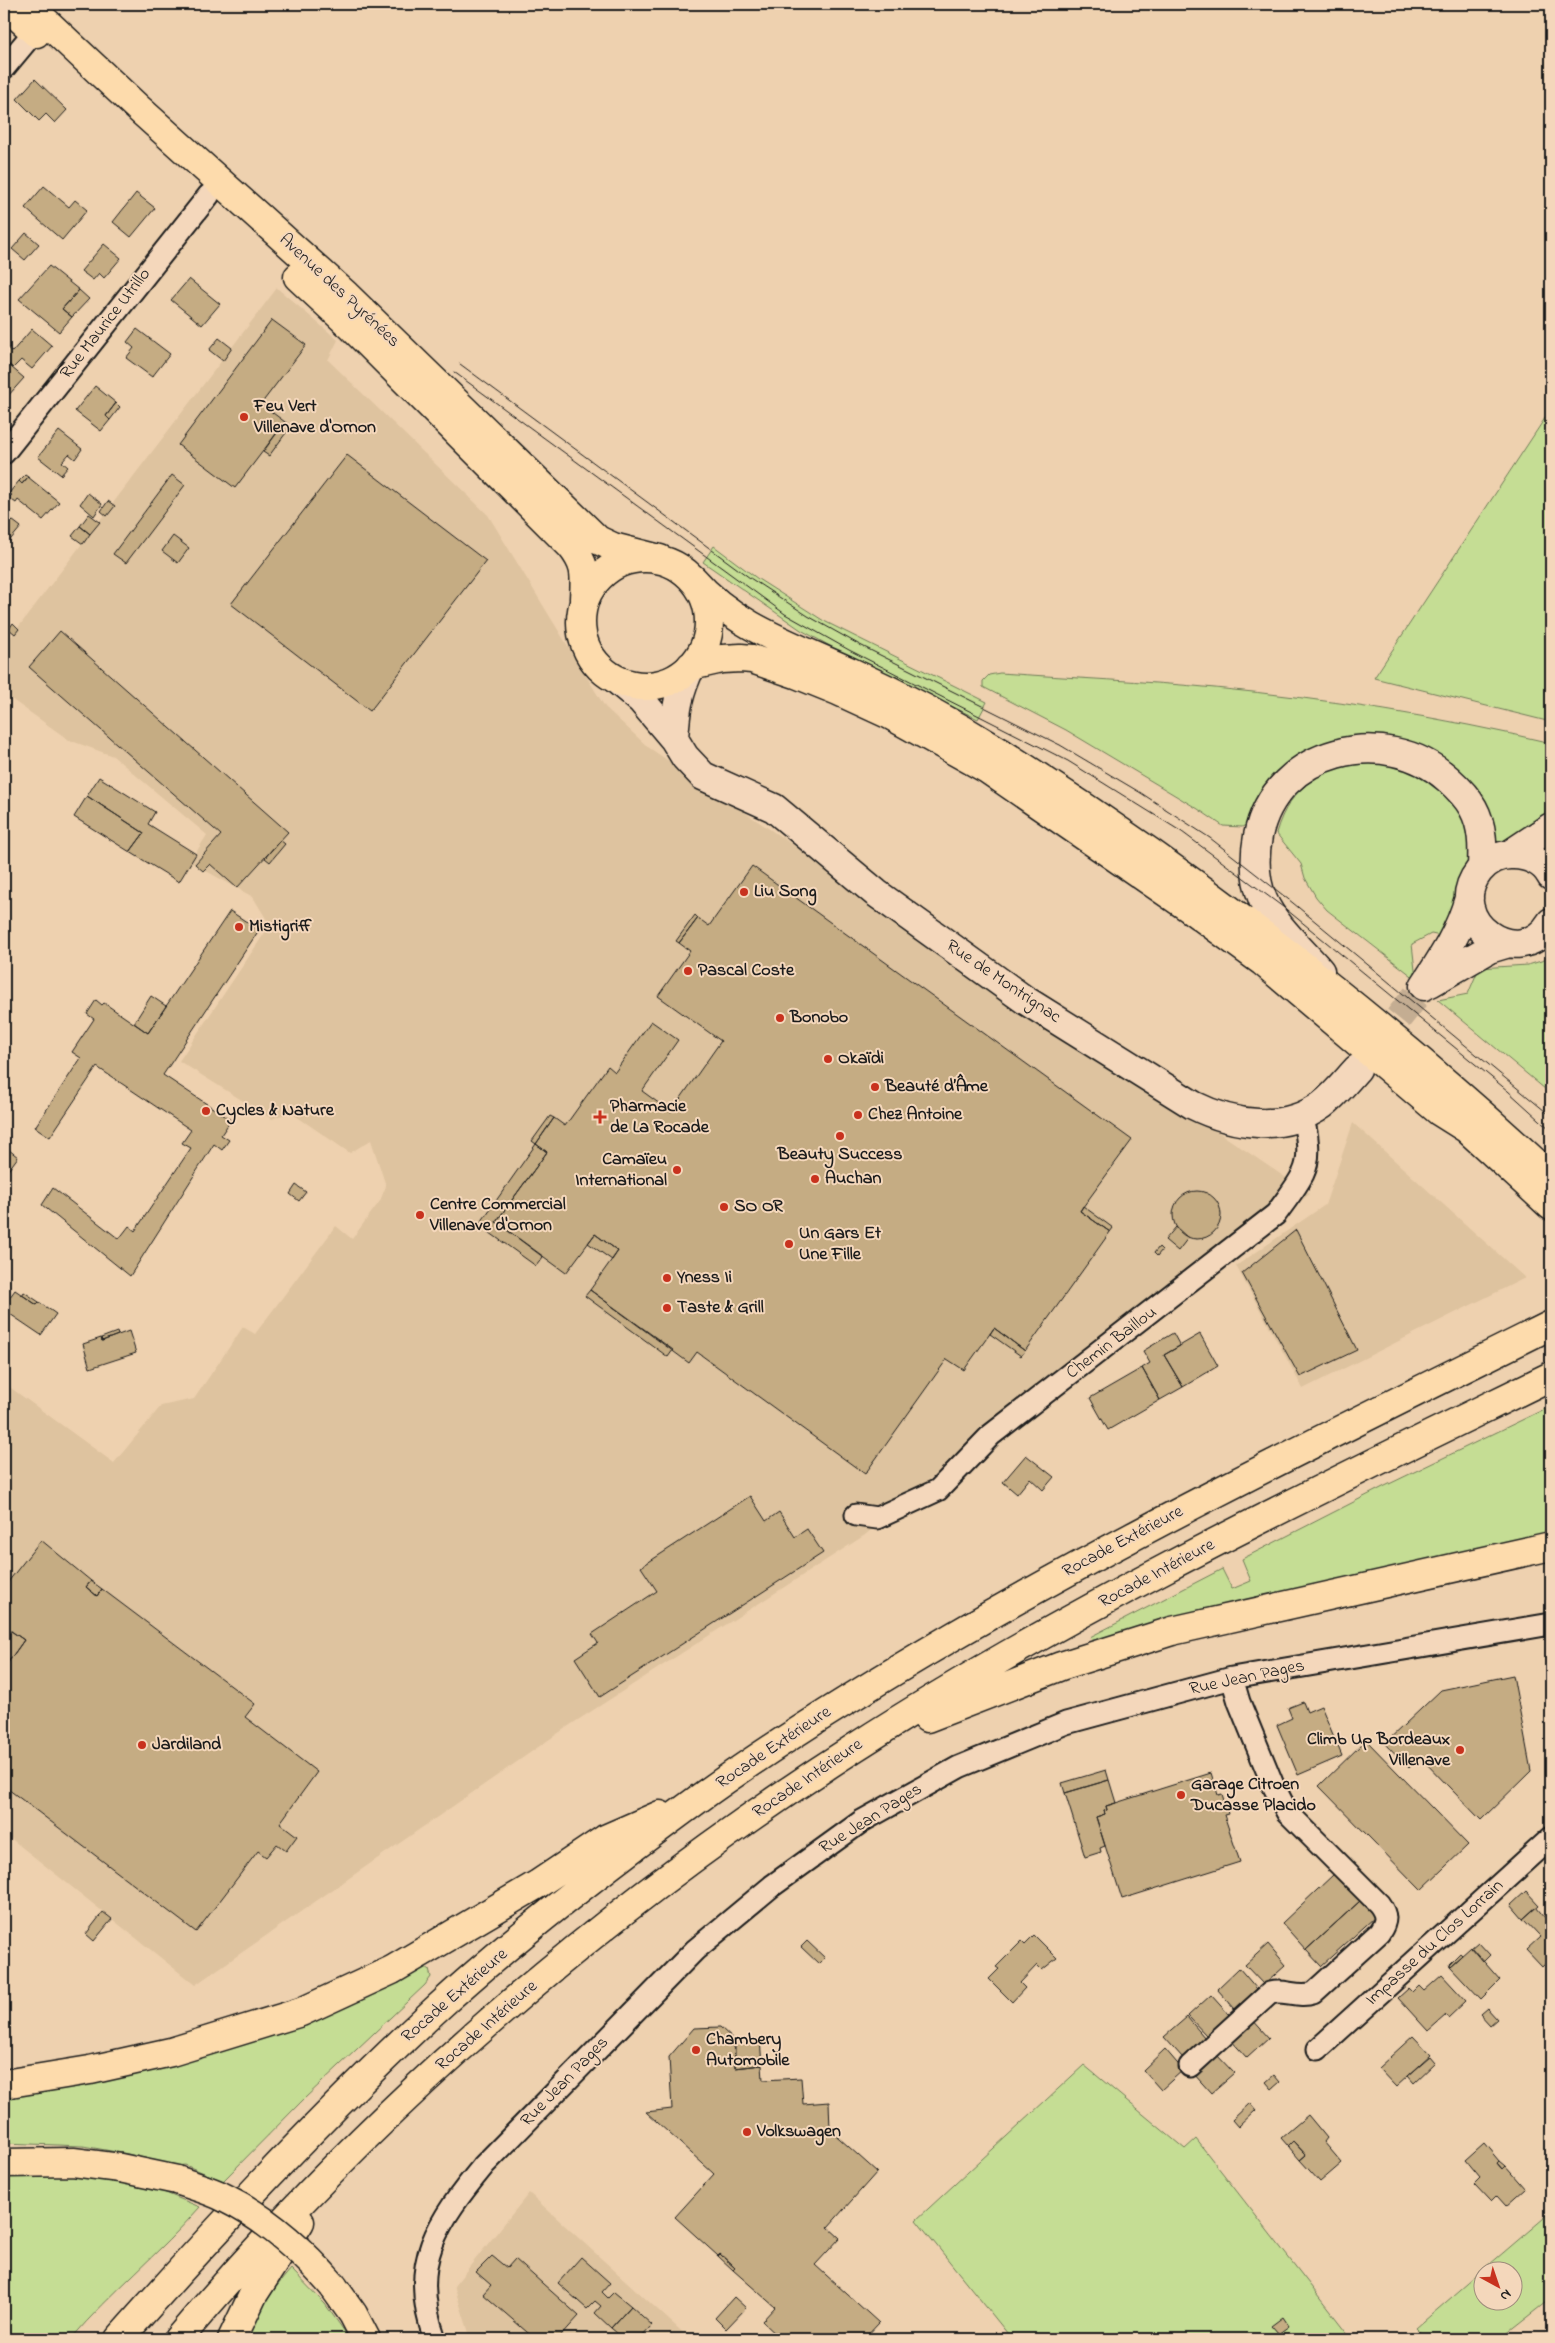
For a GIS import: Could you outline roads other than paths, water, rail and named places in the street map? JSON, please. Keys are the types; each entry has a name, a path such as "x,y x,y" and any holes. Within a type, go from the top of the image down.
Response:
{"main road":[{"name":"Avenue des Pyrénées","path":"4,4 353,328 570,546 580,557 585,570 584,599"},
{"name":"Avenue des Pyrénées","path":"27,4 138,108 346,295 598,540 613,547 660,559"},
{"path":"1551,1177 1482,1113 1340,994 1204,891 1067,795 998,750 899,694 788,644 736,617 708,597 693,579 678,567 660,559 641,558 623,561 607,570 593,583 584,599 581,633 594,661 618,681 638,686 657,685 676,678 692,666 722,659 752,659 838,690 890,715 987,769 1190,908 1263,962 1440,1112 1467,1129 1551,1206"},
{"path":"674,739 676,706 681,690 702,650 708,632 709,613 704,595 693,579"},
{"name":"Rue de Montrignac","path":"618,681 641,700 674,739 685,758 703,776 774,808 876,893 1025,1000 1193,1105 1211,1114 1235,1121 1253,1123 1282,1121 1302,1116 1322,1104 1357,1069"},
{"path":"1340,994 1271,914 1262,899 1256,880 1256,846 1263,819 1276,796 1293,777 1313,762 1340,752 1366,749 1394,751 1417,758 1440,771 1472,807 1481,828 1482,867"},
{"path":"1509,855 1551,827"},
{"path":"1551,876 1538,862 1524,856 1509,855 1495,858 1482,867 1475,876 1463,920 1454,939 1424,986 1489,949 1537,937 1551,922"},
{"path":"1469,898 1471,911 1476,923 1485,933 1496,940 1510,944"},
{"name":"Rocade Extérieure","path":"119,2339 214,2232 360,2082 437,2009 561,1904 700,1798 861,1690 1029,1592 1252,1474 1551,1325"},
{"name":"Rocade Intérieure","path":"178,2339 216,2293 337,2163 473,2036 623,1911 783,1795 856,1746 1013,1651 1232,1534 1551,1376"},
{"path":"856,1746 1061,1666 1172,1631 1551,1546"},
{"path":"4,2084 90,2070 170,2052 302,2012 392,1970 538,1884 605,1839 700,1798"},
{"path":"4,2163 73,2162 120,2168 178,2180 224,2197 266,2222 305,2254 333,2286 353,2314 366,2339"},
{"path":"232,2339 253,2295 337,2163"}],"street":[{"path":"4,68 34,32"},
{"name":"Rue Maurice Utrillo","path":"4,454 208,195"},
{"name":"Chemin Baillou","path":"856,1515 877,1518 938,1490 991,1435 1276,1214 1304,1173 1307,1151 1306,1129 1302,1116"},
{"name":"Rue Jean Pages","path":"435,2339 431,2328 424,2288 426,2259 436,2233 456,2200 484,2165 695,1950 764,1892 862,1821 958,1767 1066,1723 1232,1678 1551,1624"},
{"path":"1190,2066 1270,1993 1278,1991 1300,1995 1313,1993 1379,1933 1386,1920 1384,1911 1378,1904 1288,1812 1273,1785 1242,1711 1232,1678"},
{"name":"Impasse du Clos Lorrain","path":"1318,2049 1551,1838"}],"tunnel":[{"path":"1372,1051 1424,986"}],"tram line":[{"path":"460,364 750,578 808,616 858,644 1060,745 1141,793 1210,838 1293,903 1551,1116"},
{"path":"454,372 785,614 849,650 1068,761 1182,832 1287,910 1508,1091 1551,1130"}],"place":[{"name":"Feu Vert Villenave d'Ornon","path":"244,417"},
{"name":"Liu Song","path":"744,892"},
{"name":"Mistigriff","path":"239,927"},
{"name":"Pascal Coste","path":"688,971"},
{"name":"Bonobo","path":"780,1018"},
{"name":"Okaïdi","path":"828,1059"},
{"name":"Beauté d’Âme","path":"875,1087"},
{"name":"Cycles & Nature","path":"206,1111"},
{"name":"Chez Antoine","path":"858,1115"},
{"name":"Pharmacie de La Rocade","path":"600,1117"},
{"name":"Beauty Success","path":"840,1136"},
{"name":"Camaïeu International","path":"677,1170"},
{"name":"Auchan","path":"815,1179"},
{"name":"SO OR","path":"724,1207"},
{"name":"Centre Commercial Villenave d'Ornon","path":"420,1215"},
{"name":"Un Gars Et Une Fille","path":"789,1244"},
{"name":"Yness Ii","path":"667,1278"},
{"name":"Taste & Grill","path":"667,1308"},
{"name":"Jardiland","path":"142,1745"},
{"name":"Climb Up Bordeaux Villenave","path":"1460,1750"},
{"name":"Garage Citroen Ducasse Placido","path":"1181,1795"},
{"name":"Chambery Automobile","path":"696,2050"},
{"name":"Volkswagen","path":"747,2132"}]}
